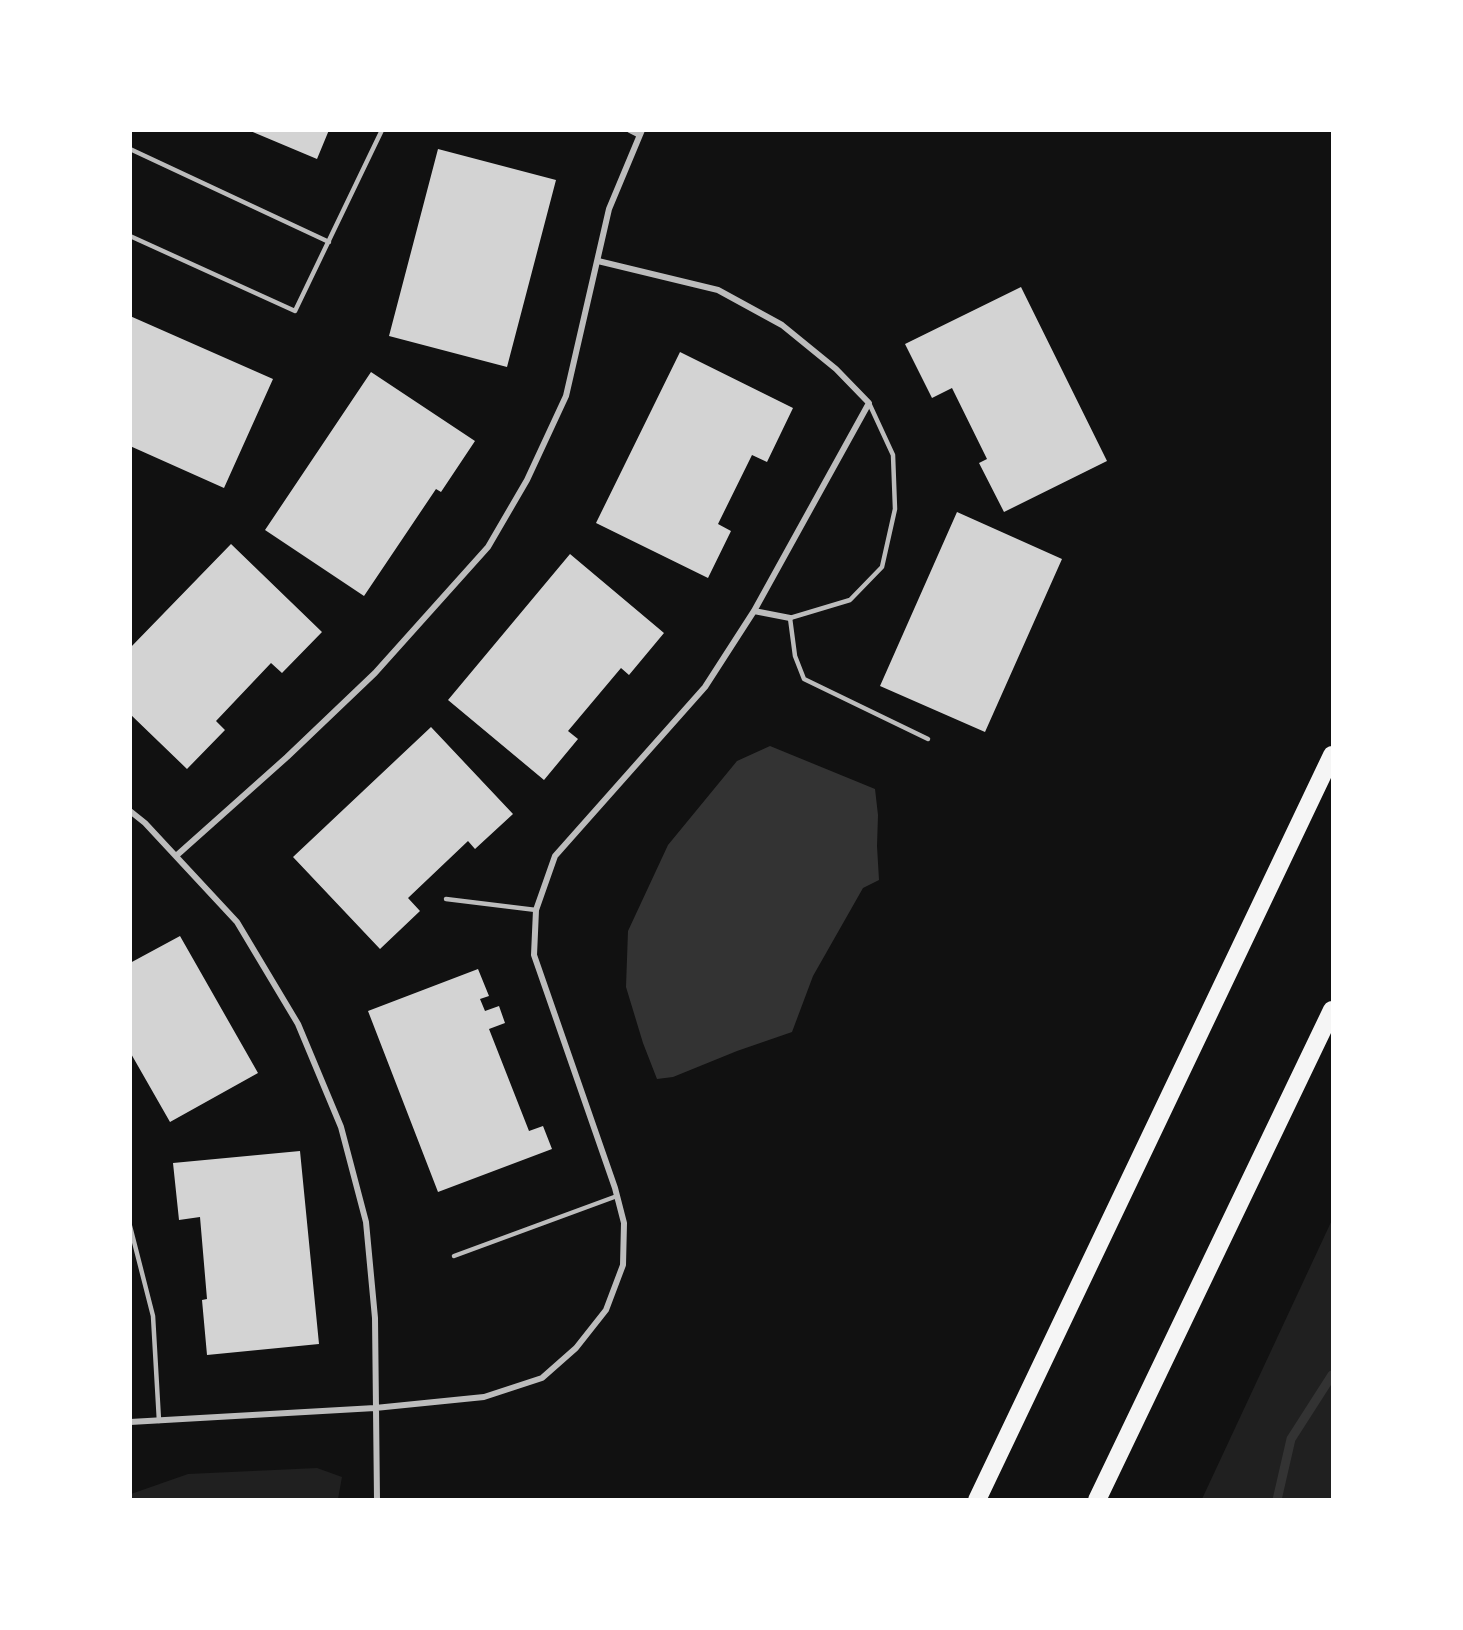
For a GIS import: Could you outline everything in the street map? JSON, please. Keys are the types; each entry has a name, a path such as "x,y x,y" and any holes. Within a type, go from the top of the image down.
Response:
{"highway":[{"path":"977,1500 1332,755"},
{"path":"1097,1500 1332,1010"}],"street":[{"path":"176,856 287,757 375,673 488,546 527,480 566,396 609,209 641,133 630,130"},
{"path":"130,1422 375,1408 484,1397 542,1378 576,1348 606,1310 623,1265 624,1223 617,1196 534,955 536,909 555,856 705,687 754,611 869,403 836,369 782,325 718,290 598,261"},
{"path":"754,611 790,618"},
{"path":"130,811 145,823 237,922 298,1024 340,1127 366,1222 375,1318 377,1500"}],"lane":[{"path":"130,236 295,311 382,130"},
{"path":"130,149 328,242"},
{"path":"869,403 893,455 895,509 882,567 850,600 790,618 795,656 804,679 928,739"},
{"path":"446,899 536,909"},
{"path":"454,1256 617,1196"},
{"path":"130,1226 153,1316 159,1421"}],"shaded area":[{"path":"770,746 875,789 878,815 879,880 863,888 813,976 792,1032 673,1077 657,1079 626,987 628,931 668,845 737,761"},
{"path":"1332,1220 1332,1499 1202,1499"},
{"path":"317,1468 342,1477 338,1499 131,1499 131,1494 188,1474"}],"building":[{"path":"248,130 329,130 317,159"},
{"path":"438,149 556,180 507,367 389,336"},
{"path":"1021,287 1107,461 1004,512 979,463 987,459 952,388 932,398 905,344"},
{"path":"130,316 273,379 224,488 130,446"},
{"path":"680,352 793,408 767,462 752,455 718,524 731,531 708,578 596,523"},
{"path":"371,372 475,441 441,492 436,489 364,596 265,530"},
{"path":"957,512 1062,559 985,732 880,686"},
{"path":"231,544 322,632 282,673 271,663 216,721 225,730 187,769 130,714 130,648"},
{"path":"570,554 664,633 629,675 621,668 568,731 578,739 544,780 448,700"},
{"path":"431,727 513,814 475,849 468,841 408,898 420,911 380,949 293,857"},
{"path":"180,936 258,1073 170,1122 130,1052 130,963"},
{"path":"478,969 489,996 480,999 485,1011 499,1006 505,1023 489,1029 529,1131 543,1126 552,1149 438,1192 368,1011"},
{"path":"300,1151 319,1344 207,1355 202,1300 207,1299 200,1217 179,1220 173,1163"}],"waterway":[{"path":"1277,1500 1291,1439 1332,1375"}]}
